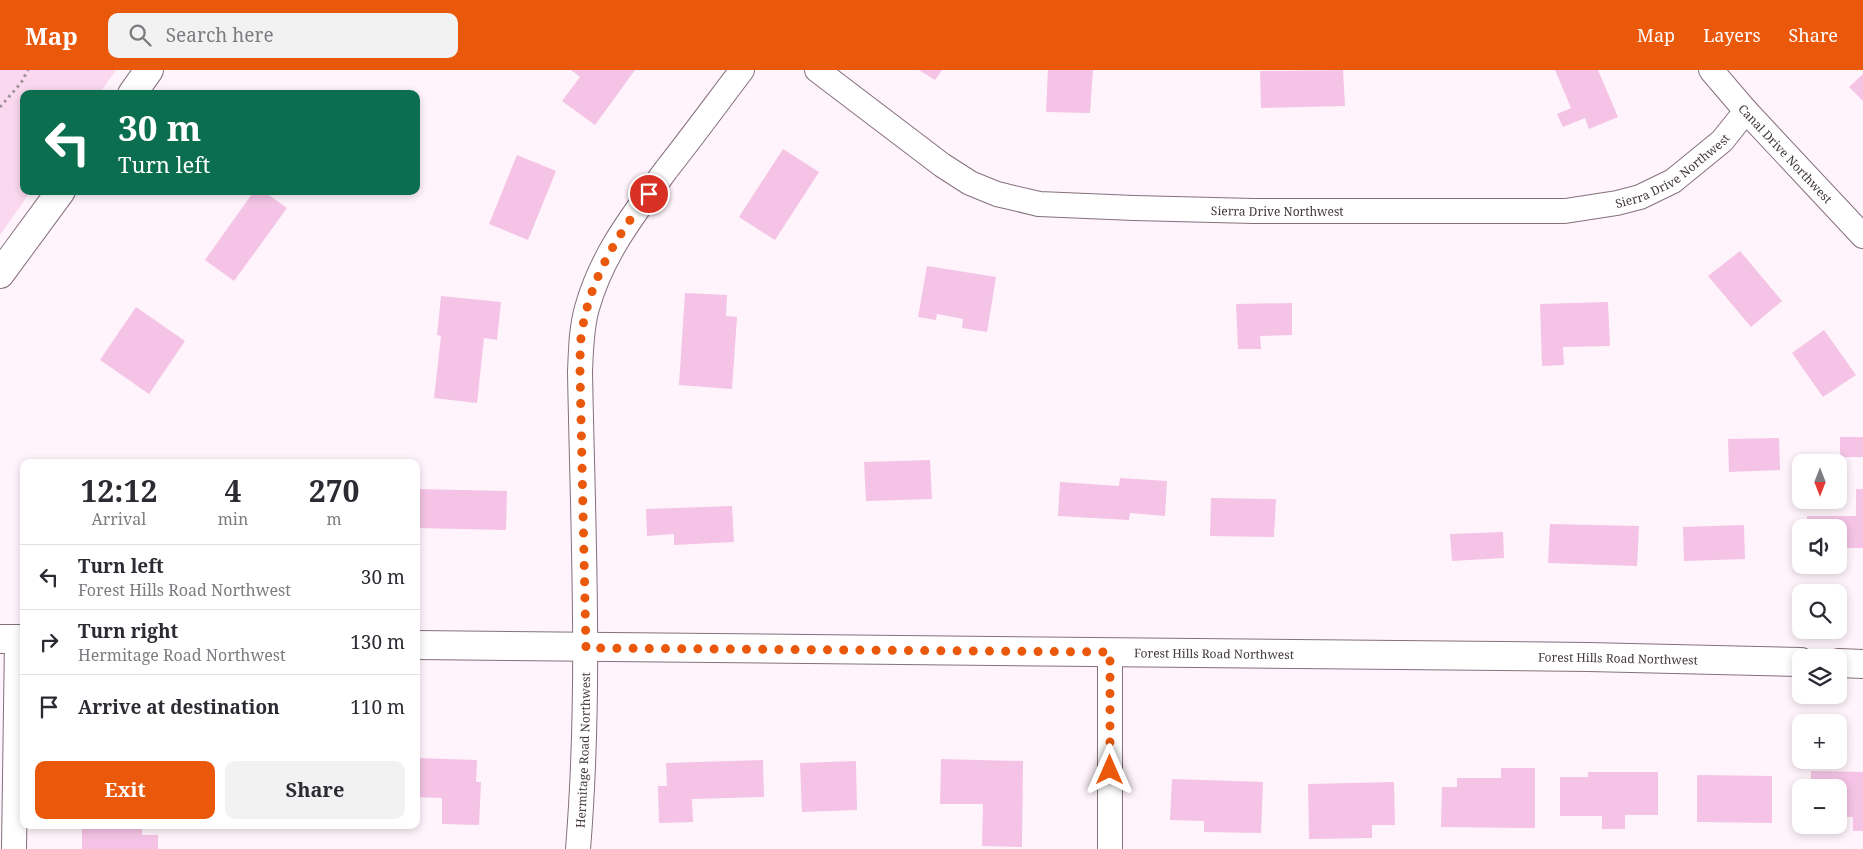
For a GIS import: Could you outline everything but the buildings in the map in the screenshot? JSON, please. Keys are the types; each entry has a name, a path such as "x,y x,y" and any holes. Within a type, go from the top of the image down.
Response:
{"main road":[{"path":"135,90 149,70"},
{"path":"0,274 58,195"},
{"name":"Forest Hills Road Northwest","path":"420,645 1588,657 1792,662"},
{"path":"1847,664 1863,664"}],"street":[{"name":"Hermitage Road Northwest","path":"578,849 583,790 586,648 580,372 581,338 587,309 597,278 610,250 637,209 742,70"},
{"name":"Sierra Drive Northwest","path":"817,70 942,165 970,183 998,194 1039,204 1254,211 1565,211 1617,204 1640,197 1679,176 1722,141 1746,111"},
{"name":"Canal Drive Northwest","path":"1711,70 1746,111 1863,236"},
{"path":"14,639 14,849"},
{"path":"1110,652 1110,849"}],"path":[{"path":"0,108 28,70"}],"shaded area":[{"path":"0,70 116,70 102,90 20,90 20,195 28,195 0,235"}],"route":[{"path":"649,194 610,250 597,278 587,309 581,338 580,372 586,648 1110,652 1110,770"}]}
